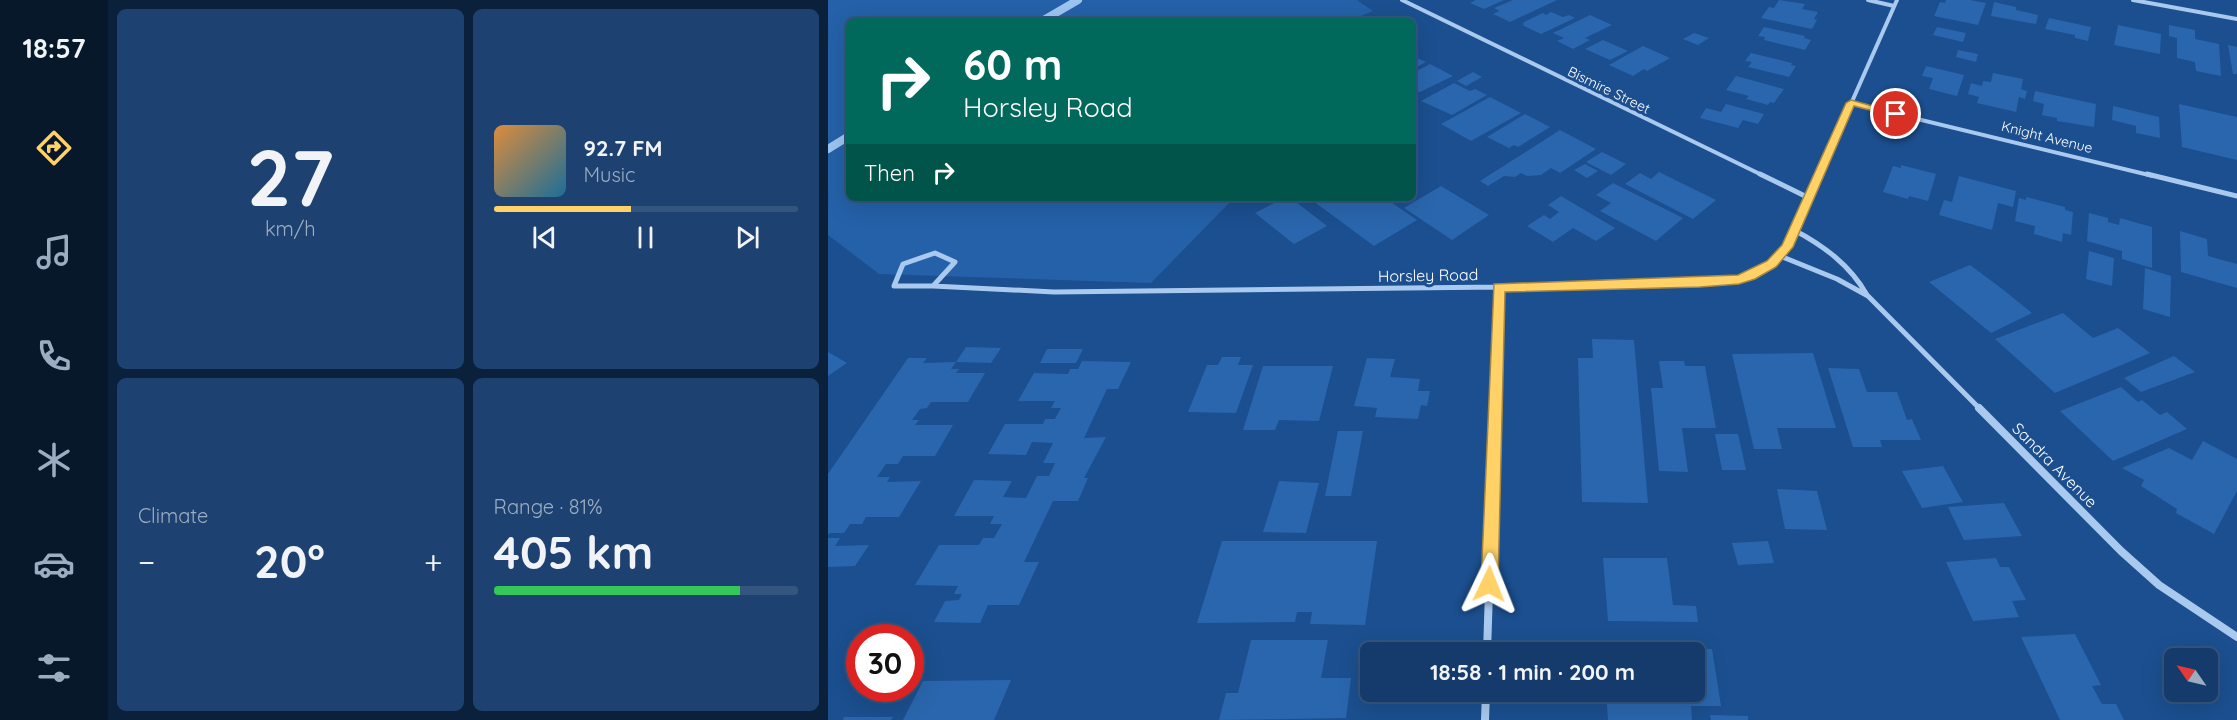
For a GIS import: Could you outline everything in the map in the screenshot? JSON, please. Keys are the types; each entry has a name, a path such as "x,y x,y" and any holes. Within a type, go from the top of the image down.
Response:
{"street":[{"name":"Bismire Street","path":"1402,0 1807,197"},
{"path":"1868,0 1895,3"},
{"path":"2133,0 2237,19"},
{"name":"Horsley Road","path":"933,286 955,262 935,253 903,264 894,286 1054,292 1499,287 1720,282 1750,276 1780,256 1787,247 1807,197 1895,3"},
{"name":"Knight Avenue","path":"1851,103 2237,196"},
{"name":"Sandra Avenue","path":"1794,230 1819,243 1844,262 1858,277 1868,296"},
{"name":"Sandra Avenue","path":"1780,256 1837,279 1868,296 2121,551 2159,585 2237,637"},
{"path":"1487,642 1499,287"},
{"path":"1485,720 1486,702"}],"shaded area":[{"path":"828,0 1357,0 1373,11 1356,18 846,18 846,201 1231,201 1151,283 879,274 828,235"}],"building":[{"path":"1476,0 1504,0 1484,9 1470,3"},
{"path":"1513,0 1557,0 1510,22 1493,14 1499,11 1494,8"},
{"path":"1779,0 1805,4 1802,9 1818,12 1812,29 1761,18 1769,7 1774,8"},
{"path":"1946,0 1986,3 1978,25 1934,16 1940,2 1945,3"},
{"path":"1994,2 2038,15 2036,24 1991,16"},
{"path":"1551,12 1563,17 1569,15 1575,18 1541,34 1522,25 1543,13 1546,15"},
{"path":"1590,15 1612,25 1585,38 1590,40 1573,49 1557,41 1564,38 1553,33"},
{"path":"2049,18 2091,27 2088,41 2075,38 2075,35 2045,29"},
{"path":"2118,25 2161,34 2160,54 2114,45"},
{"path":"2169,25 2195,30 2195,39 2219,44 2221,76 2196,71 2195,62 2177,58 2177,38 2169,36"},
{"path":"1764,27 1805,36 1804,38 1811,40 1805,50 1764,40 1765,37 1758,36"},
{"path":"1937,27 1966,33 1963,42 1933,35"},
{"path":"1694,33 1709,38 1698,45 1683,39"},
{"path":"1603,40 1628,51 1610,60 1585,49"},
{"path":"2228,45 2237,47 2237,74 2233,74"},
{"path":"1643,46 1670,58 1633,76 1609,65"},
{"path":"1958,50 1978,54 1976,62 1956,57"},
{"path":"1751,53 1796,66 1789,77 1748,67 1752,62 1745,61"},
{"path":"1416,57 1426,62 1416,67"},
{"path":"1430,64 1453,76 1420,92 1416,91 1416,71"},
{"path":"1926,66 1964,75 1957,96 1929,89 1933,78 1922,76"},
{"path":"1473,72 1482,77 1466,86 1457,81"},
{"path":"1993,73 2023,79 2021,89 2027,91 2025,99 2019,97 2016,112 1977,103 1979,97 1968,94 1971,83 1982,86 1983,81 1991,82"},
{"path":"1736,76 1784,89 1774,103 1770,102 1768,105 1746,99 1749,96 1726,90"},
{"path":"1454,83 1470,91 1475,89 1487,95 1452,115 1421,101"},
{"path":"2035,91 2096,104 2094,127 2057,121 2057,118 2042,115 2044,104 2033,101"},
{"path":"1490,97 1521,113 1471,141 1441,124"},
{"path":"1726,104 1764,114 1758,124 1743,120 1738,128 1700,118 1706,108 1721,112"},
{"path":"2179,104 2237,117 2237,160 2182,147"},
{"path":"2113,106 2159,117 2160,138 2136,133 2136,126 2112,120"},
{"path":"1525,114 1550,127 1518,147 1514,145 1509,148 1487,137"},
{"path":"1560,130 1596,149 1560,173 1551,168 1541,175 1527,176 1521,173 1515,177 1504,176 1488,186 1480,181"},
{"path":"1602,152 1626,164 1611,175 1586,162"},
{"path":"1585,164 1598,171 1587,178 1574,170"},
{"path":"1901,165 1936,174 1928,201 1909,196 1908,199 1883,192 1893,166 1901,168"},
{"path":"1659,172 1716,200 1693,219 1625,184 1640,173 1651,179"},
{"path":"1959,176 2016,191 2013,207 1998,203 1992,230 1939,215 1944,200 1952,202"},
{"path":"1613,183 1683,218 1656,241 1600,211 1611,203 1596,195"},
{"path":"1441,186 1489,215 1452,240 1404,208"},
{"path":"1561,196 1615,228 1596,241 1573,228 1553,242 1527,226 1544,215 1550,219 1559,212 1548,205"},
{"path":"2026,197 2065,207 2065,210 2073,212 2071,235 2063,233 2062,242 2034,234 2035,226 2015,221 2019,198 2026,200"},
{"path":"1278,201 1295,201 1327,226 1294,244 1255,213"},
{"path":"1313,201 1370,201 1373,203 1389,201 1417,220 1374,246"},
{"path":"2089,213 2108,218 2108,222 2119,225 2120,218 2152,227 2152,268 2122,259 2122,251 2087,241"},
{"path":"2180,231 2207,239 2208,256 2237,264 2237,288 2181,272"},
{"path":"2089,251 2114,258 2112,286 2086,279"},
{"path":"1970,265 2032,313 1991,333 1929,282"},
{"path":"2145,268 2171,276 2170,317 2143,309"},
{"path":"2063,313 2093,338 2118,328 2150,353 2055,393 1995,339"},
{"path":"1592,339 1634,340 1648,503 1582,502 1578,358 1593,358"},
{"path":"966,347 1001,348 991,363 956,362"},
{"path":"1047,349 1083,349 1076,363 1040,363"},
{"path":"828,352 847,363 828,376"},
{"path":"1813,353 1836,428 1777,428 1782,449 1754,449 1732,354"},
{"path":"2174,356 2195,372 2141,392 2124,378"},
{"path":"1222,357 1241,357 1238,365 1253,365 1236,413 1188,412 1207,365 1218,365"},
{"path":"908,358 927,358 923,363 956,362 951,369 959,369 956,373 985,373 968,402 931,402 927,408 920,409 912,420 919,420 915,425 953,425 935,456 903,456 898,464 886,464 877,477 890,477 887,482 921,481 899,517 866,517 862,524 850,524 844,533 828,535 828,474"},
{"path":"1367,358 1395,359 1390,377 1420,379 1418,391 1430,391 1427,406 1421,405 1418,419 1375,417 1377,408 1354,406"},
{"path":"1082,361 1131,362 1118,389 1107,389 1084,438 1106,437 1084,478 1088,478 1078,501 1053,501 1024,562 1039,562 1019,605 988,605 980,623 934,622 945,601 959,600 962,594 954,594 958,586 915,585 939,545 979,545 983,538 994,538 1002,524 990,524 994,516 954,516 974,480 1012,481 1003,497 1026,498 1037,476 1049,476 1055,463 1043,463 1053,443 1032,442 1026,455 988,454 1005,424 1043,424 1045,419 1055,419 1061,408 1051,408 1055,401 1018,401 1034,373 1068,374 1070,369 1078,369"},
{"path":"1659,361 1684,361 1685,366 1705,366 1716,428 1682,428 1688,472 1659,471 1651,388 1663,388"},
{"path":"1263,366 1333,366 1319,421 1279,420 1275,430 1243,430"},
{"path":"1828,368 1859,369 1867,392 1897,392 1907,420 1912,419 1921,440 1880,440 1882,447 1853,447"},
{"path":"2121,387 2138,402 2142,400 2160,415 2167,412 2187,429 2113,461 2060,411"},
{"path":"1338,431 1363,431 1351,496 1325,496"},
{"path":"1715,434 1738,434 1746,470 1722,470"},
{"path":"2203,441 2237,459 2237,491 2214,534 2176,513 2177,509 2141,486 2144,480 2122,468 2169,448 2192,460"},
{"path":"1943,466 1963,502 1922,508 1902,471"},
{"path":"1279,481 1319,483 1306,533 1263,532"},
{"path":"1777,489 1817,491 1827,530 1785,529"},
{"path":"2004,503 2022,536 1964,540 1948,507"},
{"path":"828,538 840,538 835,546 869,545 855,566 828,567"},
{"path":"1222,541 1377,541 1365,625 1310,624 1312,612 1297,612 1295,622 1197,623"},
{"path":"1768,541 1774,563 1738,565 1732,543"},
{"path":"1603,558 1667,558 1673,605 1696,606 1698,622 1608,621"},
{"path":"1996,558 2000,567 2009,567 2026,600 2012,601 2019,617 1973,621 1946,562"},
{"path":"2075,634 2101,685 2092,686 2102,704 2116,704 2124,720 2060,720 2021,637"},
{"path":"1251,640 1328,640 1321,678 1351,678 1346,718 1219,720 1226,693 1238,693"},
{"path":"1705,649 1712,649 1721,706 1691,706 1692,720 1608,720 1607,702 1705,702"},
{"path":"1011,680 994,720 903,720 912,702 924,702 924,681"},
{"path":"1710,715 1748,716 1748,720 1711,720"},
{"path":"844,717 893,717 891,720 843,720"}],"waterway":[{"path":"1047,18 1078,0"},
{"path":"828,149 846,138"}],"route":[{"path":"1489,584 1499,287 1720,282 1750,276 1771,264 1787,247 1807,197 1851,103 1896,114"}]}
